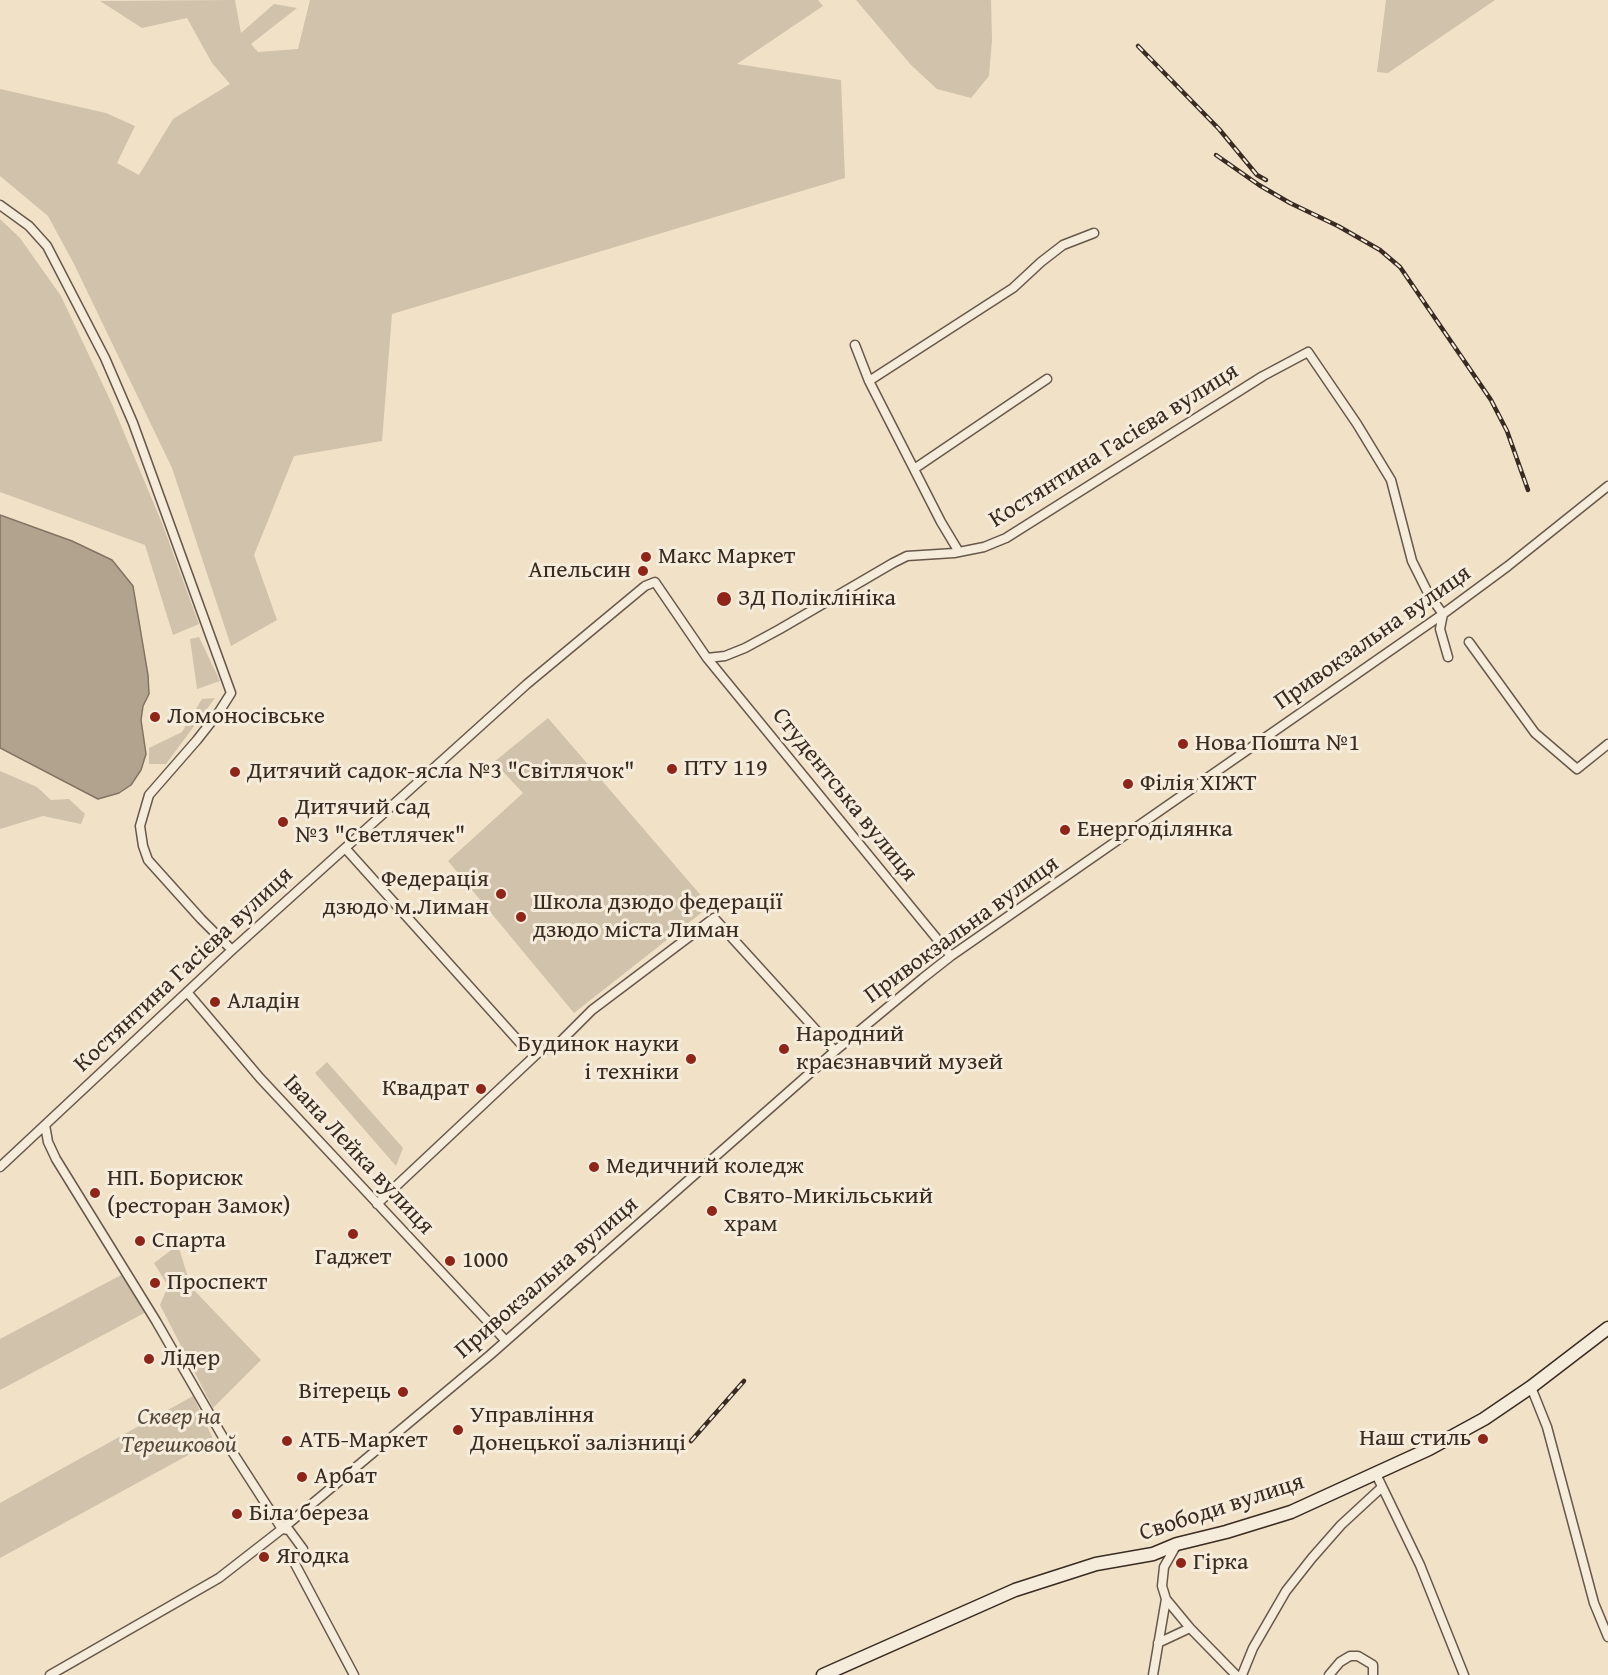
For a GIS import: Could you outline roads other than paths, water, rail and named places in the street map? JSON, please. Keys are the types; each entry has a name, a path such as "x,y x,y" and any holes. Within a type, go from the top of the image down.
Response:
{"main road":[{"name":"Свободи вулиця","path":"823,1675 1015,1590 1096,1564 1153,1554 1176,1544 1226,1532 1290,1512 1429,1449 1484,1419 1531,1388 1608,1328"}],"street":[{"path":"0,205 29,226 47,246 105,358 133,423 231,693 197,740 149,795 140,826 148,860 232,950"},
{"path":"869,381 1013,288 1063,245 1094,233"},
{"path":"855,345 869,381 941,522 959,552"},
{"name":"Костянтина Гасієва вулиця","path":"0,1167 232,950 527,684 645,586 655,582 707,658 725,656 745,648 907,556 959,552 984,547 1006,538 1263,376 1308,352 1358,424 1391,480 1412,561 1429,595 1443,614"},
{"path":"914,469 1047,379"},
{"name":"Привокзальна вулиця","path":"50,1675 219,1578 282,1529 506,1341 835,1051 951,956 1443,614 1508,566 1608,486"},
{"path":"1443,614 1440,629 1448,657"},
{"path":"1469,642 1535,733 1577,769 1608,744"},
{"name":"Студентська вулиця","path":"707,658 951,956"},
{"path":"345,848 522,1045 540,1051"},
{"path":"377,1204 540,1051 556,1046 592,1010 714,918 835,1051"},
{"name":"Івана Лейка вулиця","path":"187,992 260,1078 506,1341"},
{"path":"45,1125 48,1142 56,1159 150,1311 224,1439 282,1529 290,1530 303,1549"},
{"path":"1531,1388 1547,1427 1594,1603 1608,1636"},
{"path":"1375,1472 1420,1565 1464,1675"},
{"path":"1242,1675 1257,1640 1286,1591 1341,1525 1382,1488"},
{"path":"1176,1544 1164,1567 1162,1586 1166,1599 1190,1628 1236,1675"},
{"path":"294,1562 354,1675"},
{"path":"1153,1675 1166,1599"},
{"path":"1158,1643 1190,1628"},
{"path":"1329,1675 1340,1662 1350,1656 1358,1656 1372,1665 1372,1675"}],"railway":[{"path":"1138,46 1219,129 1257,175 1266,180"},
{"path":"1216,155 1290,203 1338,226 1380,250 1400,267 1491,400 1507,431 1528,490"},
{"path":"691,1441 744,1381"}],"place":[{"name":"Макс Маркет","path":"646,557"},
{"name":"Апельсин","path":"643,571"},
{"name":"ЗД Поліклініка","path":"724,599"},
{"name":"Ломоносівське","path":"155,717"},
{"name":"Нова Пошта №1","path":"1183,744"},
{"name":"ПТУ 119","path":"672,769"},
{"name":"Дитячий садок-ясла №3 \"Світлячок\"","path":"235,772"},
{"name":"Філія ХІЖТ","path":"1128,784"},
{"name":"Дитячий сад №3 \"Светлячек\"","path":"283,822"},
{"name":"Енергоділянка","path":"1065,830"},
{"name":"Федерація дзюдо м.Лиман","path":"501,894"},
{"name":"Школа дзюдо федерації дзюдо міста Лиман","path":"521,917"},
{"name":"Аладін","path":"215,1002"},
{"name":"Народний краєзнавчий музей","path":"784,1049"},
{"name":"Будинок науки і техніки","path":"691,1059"},
{"name":"Квадрат","path":"481,1089"},
{"name":"Медичний коледж","path":"594,1167"},
{"name":"НП. Борисюк (ресторан Замок)","path":"95,1193"},
{"name":"Свято-Микільський храм","path":"712,1211"},
{"name":"Гаджет","path":"353,1234"},
{"name":"Спарта","path":"140,1241"},
{"name":"1000","path":"450,1261"},
{"name":"Проспект","path":"155,1283"},
{"name":"Лідер","path":"149,1359"},
{"name":"Вітерець","path":"403,1392"},
{"name":"Управління Донецької залізниці","path":"458,1430"},
{"name":"Наш стиль","path":"1483,1439"},
{"name":"АТБ-Маркет","path":"287,1441"},
{"name":"Арбат","path":"302,1477"},
{"name":"Біла береза","path":"237,1514"},
{"name":"Ягодка","path":"264,1557"},
{"name":"Гірка","path":"1181,1563"}],"park label":[{"name":"Сквер на Терешковой","path":"179,1432"}]}
